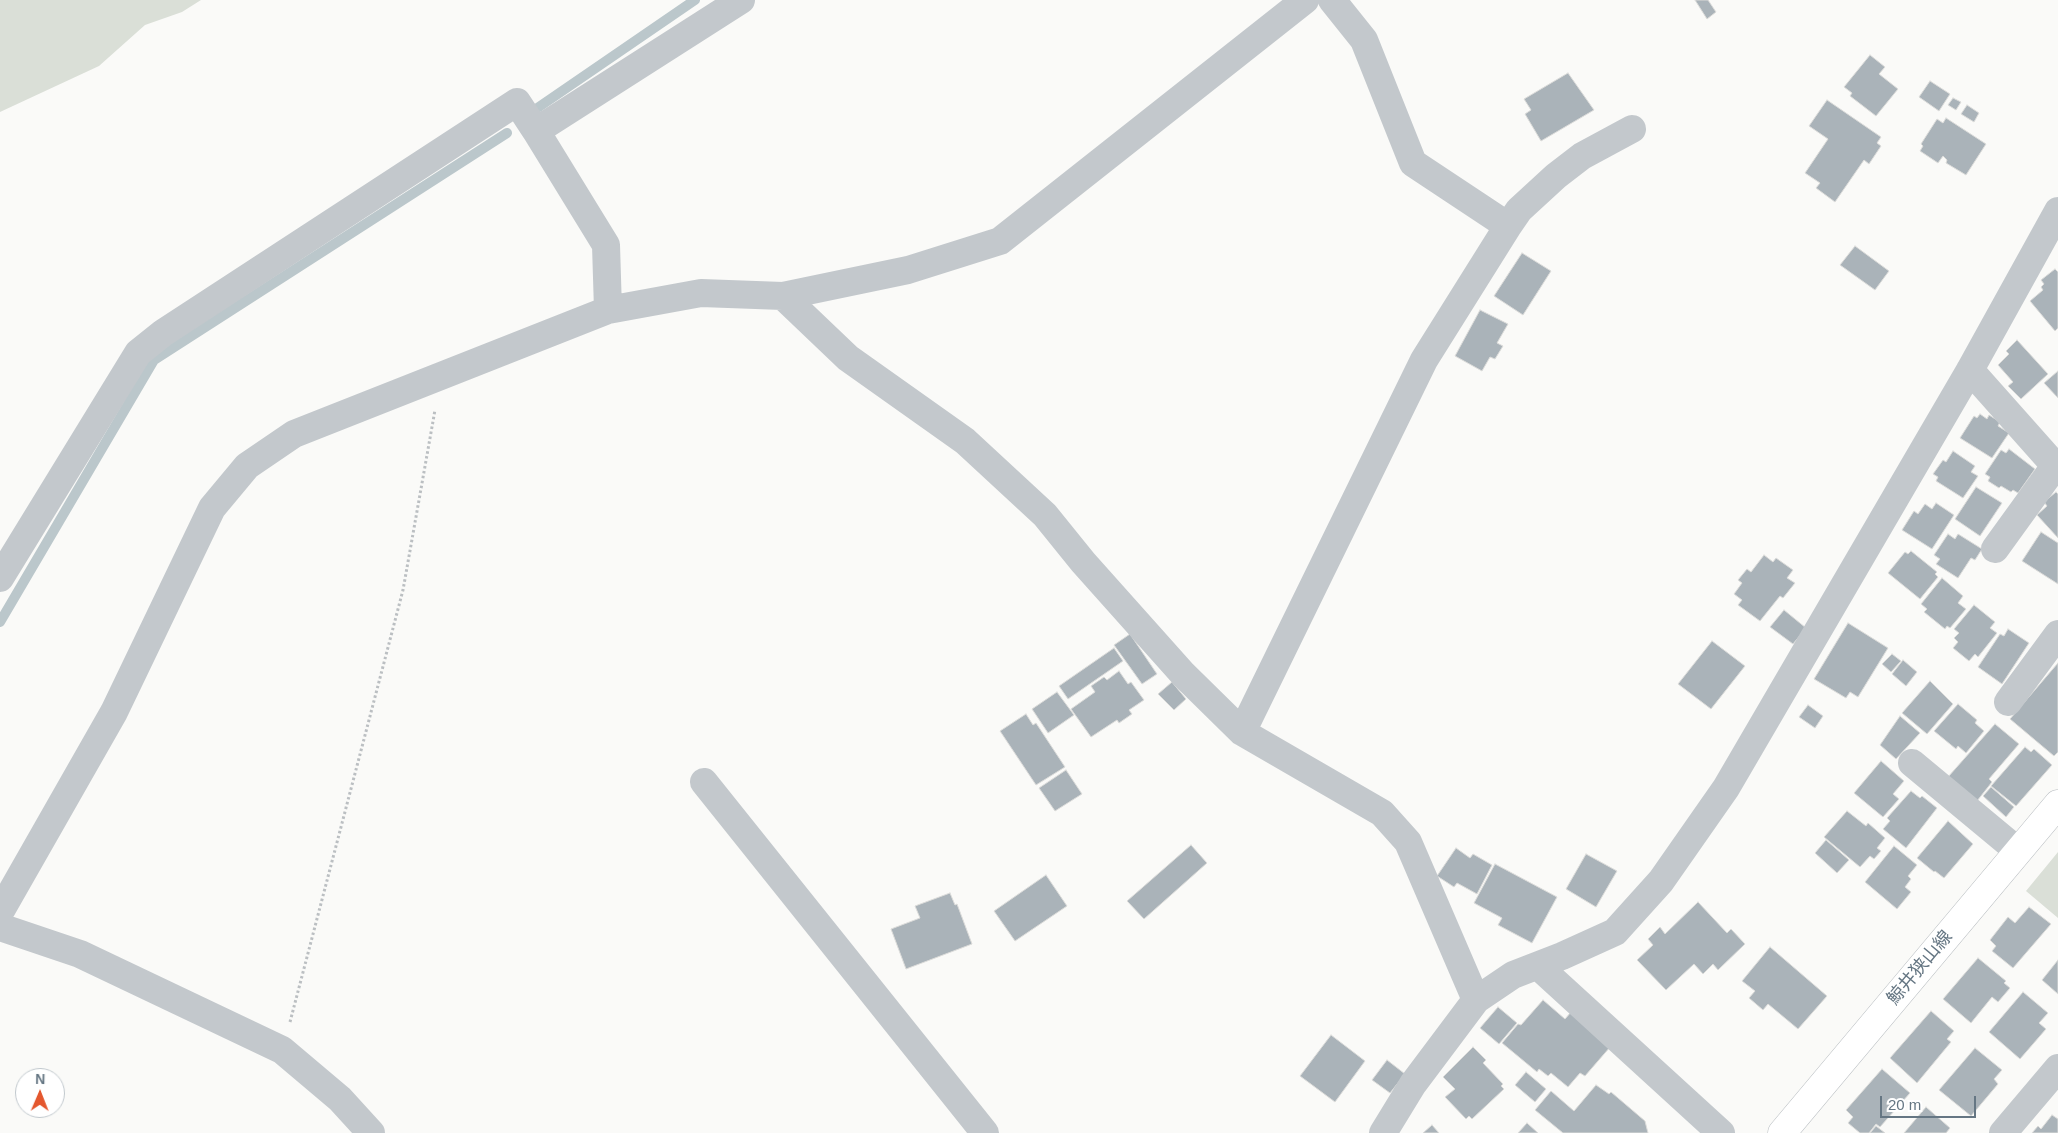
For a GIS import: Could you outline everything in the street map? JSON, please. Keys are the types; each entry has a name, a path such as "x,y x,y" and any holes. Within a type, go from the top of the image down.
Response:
{"main road":[{"name":"鯨井狭山線","path":"1782,1133 2058,804"}],"street":[{"path":"536,131 741,0"},
{"path":"0,912 114,712 212,508 247,466 294,434 440,378 608,310 701,293 783,296 908,270 1000,241 1306,0"},
{"path":"1332,0 1364,40 1413,163 1508,226"},
{"path":"0,578 138,353 163,333 517,102 606,245 608,310"},
{"path":"1242,732 1424,360 1508,226 1519,210 1556,176 1582,156 1632,129"},
{"path":"1383,1133 1413,1084 1476,1000 1513,975 1615,932 1661,881 1726,788 1970,370 2058,211"},
{"path":"783,296 848,358 965,441 1045,515 1083,562 1183,674 1242,732 1382,813 1408,842 1476,1000"},
{"path":"1970,370 2057,467 1995,549"},
{"path":"2008,702 2058,634"},
{"path":"1912,764 2018,851"},
{"path":"704,782 985,1133"},
{"path":"0,927 80,954 282,1050 340,1099 371,1133"},
{"path":"1538,966 1720,1133"},
{"path":"2003,1133 2058,1068"}],"path":[{"path":"282,1050 403,590 440,378"}],"shaded area":[{"path":"0,0 201,0 182,12 145,25 99,66 0,112"},
{"path":"2058,852 2058,918 2026,891"}],"building":[{"path":"1695,0 1708,0 1716,12 1707,19"},
{"path":"1870,55 1885,67 1879,74 1898,89 1876,116 1850,96 1852,93 1844,87"},
{"path":"1568,73 1594,110 1541,141 1525,114 1531,110 1524,99"},
{"path":"1930,81 1950,94 1939,111 1919,97"},
{"path":"1953,98 1961,102 1956,110 1948,105"},
{"path":"1827,100 1881,137 1877,143 1881,146 1869,164 1864,160 1835,202 1816,188 1820,183 1805,173 1828,139 1809,126"},
{"path":"1967,105 1979,113 1974,122 1961,114"},
{"path":"1946,118 1986,144 1966,175 1946,163 1947,160 1943,156 1938,163 1920,151 1923,146 1921,144 1937,119 1943,123"},
{"path":"1855,246 1889,271 1875,290 1840,265"},
{"path":"1522,253 1551,271 1523,315 1494,296"},
{"path":"2055,269 2058,272 2058,328 2055,331 2030,301 2043,290 2041,287 2044,284 2041,280"},
{"path":"1480,310 1508,324 1497,343 1503,346 1495,359 1490,357 1482,371 1455,356"},
{"path":"2017,340 2048,374 2021,399 2008,386 2013,382 1998,365 2009,354 2006,351"},
{"path":"2058,371 2058,398 2044,383"},
{"path":"1980,414 1987,419 1989,415 2000,422 1998,426 2009,433 1992,458 1960,438 1974,416 1977,418"},
{"path":"2009,449 2035,469 2018,493 2013,490 2011,492 2001,486 1999,488 1988,481 1990,477 1985,474 2001,450 2006,453"},
{"path":"1953,451 1975,466 1971,472 1978,476 1963,498 1936,481 1938,477 1933,474 1943,460 1946,462"},
{"path":"1976,487 2002,503 1980,536 1955,519"},
{"path":"2056,492 2058,494 2058,538 2037,515 2047,506 2044,502"},
{"path":"1936,503 1954,515 1932,549 1902,530 1914,511 1918,514 1925,504 1932,509"},
{"path":"2041,532 2058,543 2058,584 2022,561"},
{"path":"1948,534 1955,539 1958,534 1982,549 1975,560 1971,558 1958,578 1936,564 1940,559 1934,555"},
{"path":"1911,551 1937,572 1935,574 1938,577 1920,599 1888,573 1905,552 1908,554"},
{"path":"1764,555 1773,562 1776,558 1793,570 1787,578 1795,583 1783,598 1780,596 1760,621 1738,605 1742,600 1734,594 1742,583 1738,580 1747,569 1751,572"},
{"path":"1942,578 1963,596 1958,603 1966,609 1950,628 1947,626 1945,629 1924,612 1927,609 1921,604"},
{"path":"1974,605 1995,622 1990,628 1997,633 1978,657 1975,654 1969,661 1953,648 1958,642 1954,638 1959,633 1954,629"},
{"path":"1784,610 1806,628 1793,644 1770,627"},
{"path":"1848,623 1888,648 1858,697 1850,692 1846,698 1814,679"},
{"path":"2008,629 2029,643 2002,684 1978,667 2000,634 2004,636"},
{"path":"1130,634 1157,674 1142,684 1114,645"},
{"path":"1712,641 1745,666 1711,709 1678,684"},
{"path":"1114,648 1123,661 1068,699 1059,686"},
{"path":"1892,654 1901,661 1891,672 1882,664"},
{"path":"1903,660 1917,672 1906,686 1892,674"},
{"path":"2058,663 2058,752 2054,756 2010,719"},
{"path":"1119,671 1128,684 1131,682 1144,700 1129,710 1132,714 1119,723 1117,720 1091,737 1071,709 1095,692 1091,686 1104,677 1107,680"},
{"path":"1930,681 1953,704 1927,734 1902,713"},
{"path":"1172,682 1186,699 1174,710 1158,694"},
{"path":"1057,692 1074,715 1048,733 1032,709"},
{"path":"1958,704 1977,720 1975,723 1984,731 1966,753 1958,746 1956,749 1934,731"},
{"path":"1808,705 1823,716 1815,728 1799,717"},
{"path":"1026,714 1033,725 1036,723 1065,767 1036,785 1000,731"},
{"path":"1900,716 1920,733 1896,759 1880,745"},
{"path":"1995,724 2019,744 1989,779 1992,782 1977,801 1948,777"},
{"path":"2025,747 2031,752 2034,749 2052,765 2016,806 1991,786"},
{"path":"1881,761 1904,781 1893,794 1899,799 1883,817 1854,793"},
{"path":"1066,770 1082,794 1055,811 1039,788"},
{"path":"1991,787 2014,807 2006,817 1983,796"},
{"path":"1911,791 1920,798 1922,796 1937,808 1906,848 1883,829 1890,821 1887,818"},
{"path":"1847,811 1866,826 1868,823 1885,838 1877,848 1881,851 1874,859 1870,856 1860,867 1824,837"},
{"path":"1948,821 1973,844 1944,878 1917,858"},
{"path":"1826,840 1849,860 1837,873 1815,853"},
{"path":"1191,845 1207,863 1144,919 1127,901"},
{"path":"1894,846 1917,865 1908,876 1911,879 1905,887 1911,892 1897,909 1865,882"},
{"path":"1456,848 1470,858 1473,854 1492,865 1477,894 1457,883 1454,887 1437,876"},
{"path":"1586,854 1617,871 1596,907 1566,889"},
{"path":"1495,864 1557,897 1532,943 1498,925 1502,918 1474,903"},
{"path":"1046,875 1067,906 1015,941 994,911"},
{"path":"950,893 955,905 957,904 972,944 906,969 891,929 920,918 915,906"},
{"path":"1698,902 1727,933 1731,929 1745,944 1718,970 1713,964 1703,974 1694,964 1666,990 1637,960 1653,945 1648,939 1660,927 1665,934"},
{"path":"2029,907 2051,924 2013,968 1992,951 1996,946 1990,940 2008,917 2015,923"},
{"path":"1770,947 1827,996 1798,1029 1768,1004 1763,1010 1749,998 1755,991 1742,981"},
{"path":"1978,958 2006,981 2004,983 2010,988 1998,1002 1992,997 1971,1023 1943,999"},
{"path":"2058,960 2058,994 2042,980"},
{"path":"2023,992 2048,1013 2039,1023 2046,1029 2020,1059 1989,1032"},
{"path":"1543,1000 1565,1019 1571,1012 1611,1046 1585,1076 1580,1073 1568,1087 1551,1073 1548,1076 1539,1069 1537,1072 1502,1043 1518,1024 1521,1025"},
{"path":"1498,1007 1517,1023 1499,1044 1480,1028"},
{"path":"1931,1011 1954,1031 1947,1039 1951,1042 1917,1083 1890,1058"},
{"path":"1331,1035 1365,1061 1335,1102 1300,1076"},
{"path":"1473,1047 1486,1060 1483,1063 1503,1084 1501,1086 1504,1089 1472,1119 1469,1116 1466,1119 1445,1097 1455,1089 1443,1077"},
{"path":"1975,1048 2002,1070 1994,1079 1998,1084 1971,1116 1939,1090"},
{"path":"1387,1060 1405,1074 1390,1093 1372,1080"},
{"path":"1882,1069 1910,1093 1880,1127 1876,1124 1869,1133 1860,1133 1848,1123 1853,1117 1846,1110"},
{"path":"1526,1072 1546,1089 1535,1102 1515,1085"},
{"path":"1596,1085 1609,1094 1611,1092 1645,1121 1648,1133 1563,1133 1535,1110 1551,1091 1574,1111"},
{"path":"1926,1107 1950,1128 1946,1133 1904,1133"},
{"path":"2052,1115 2058,1119 2058,1133 2032,1133 2038,1126 2041,1129"},
{"path":"1527,1123 1538,1133 1518,1133"},
{"path":"1432,1125 1439,1133 1423,1133"},
{"path":"1876,1126 1885,1133 1870,1133"}],"waterway":[{"path":"533,111 695,0"},
{"path":"0,622 154,360 507,133"}]}
